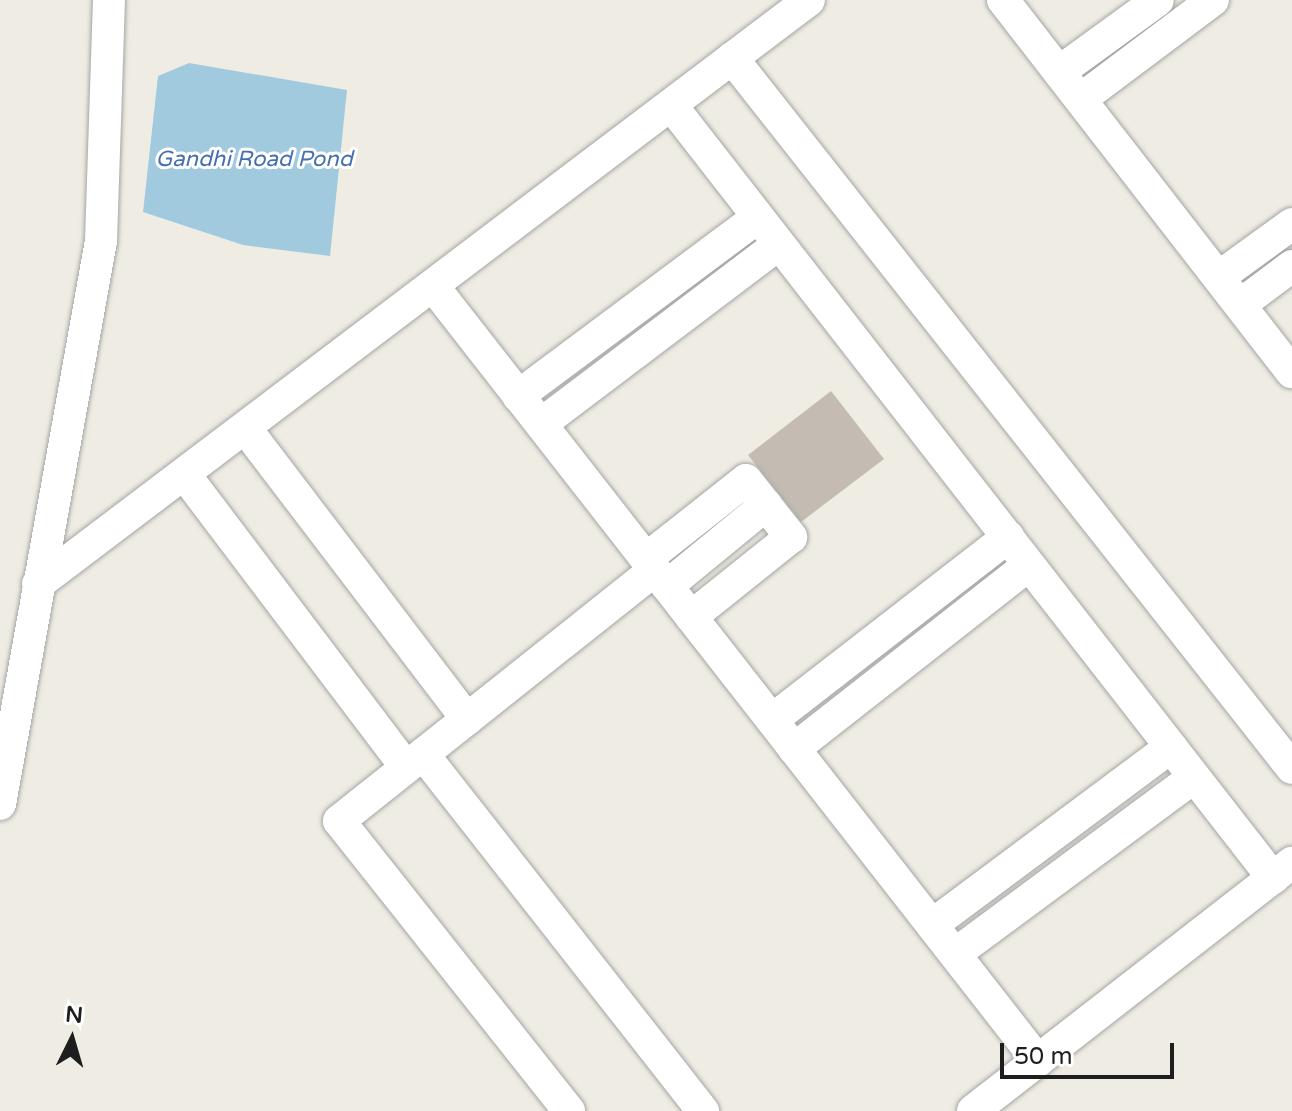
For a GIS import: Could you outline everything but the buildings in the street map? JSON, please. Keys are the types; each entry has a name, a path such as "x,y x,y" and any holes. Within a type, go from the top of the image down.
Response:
{"street":[{"path":"0,804 101,241 109,0"},
{"path":"38,584 809,0"},
{"path":"1003,0 1292,372"},
{"path":"1059,72 1158,0"},
{"path":"1081,99 1213,0"},
{"path":"732,58 1292,768"},
{"path":"671,105 1194,777 1282,870 973,1111"},
{"path":"518,396 758,217"},
{"path":"1219,277 1292,224"},
{"path":"541,424 779,244"},
{"path":"1240,305 1292,266"},
{"path":"433,286 1038,1061"},
{"path":"246,429 467,719"},
{"path":"185,475 703,1111"},
{"path":"569,1111 339,821 656,572 746,480 791,537 691,617"},
{"path":"772,720 1008,537"},
{"path":"794,749 1029,565"},
{"path":"932,925 1171,747"},
{"path":"955,954 1194,777"}],"water":[{"name":"Gandhi Road Pond","path":"189,63 347,90 330,256 243,245 143,212 158,76"}]}
